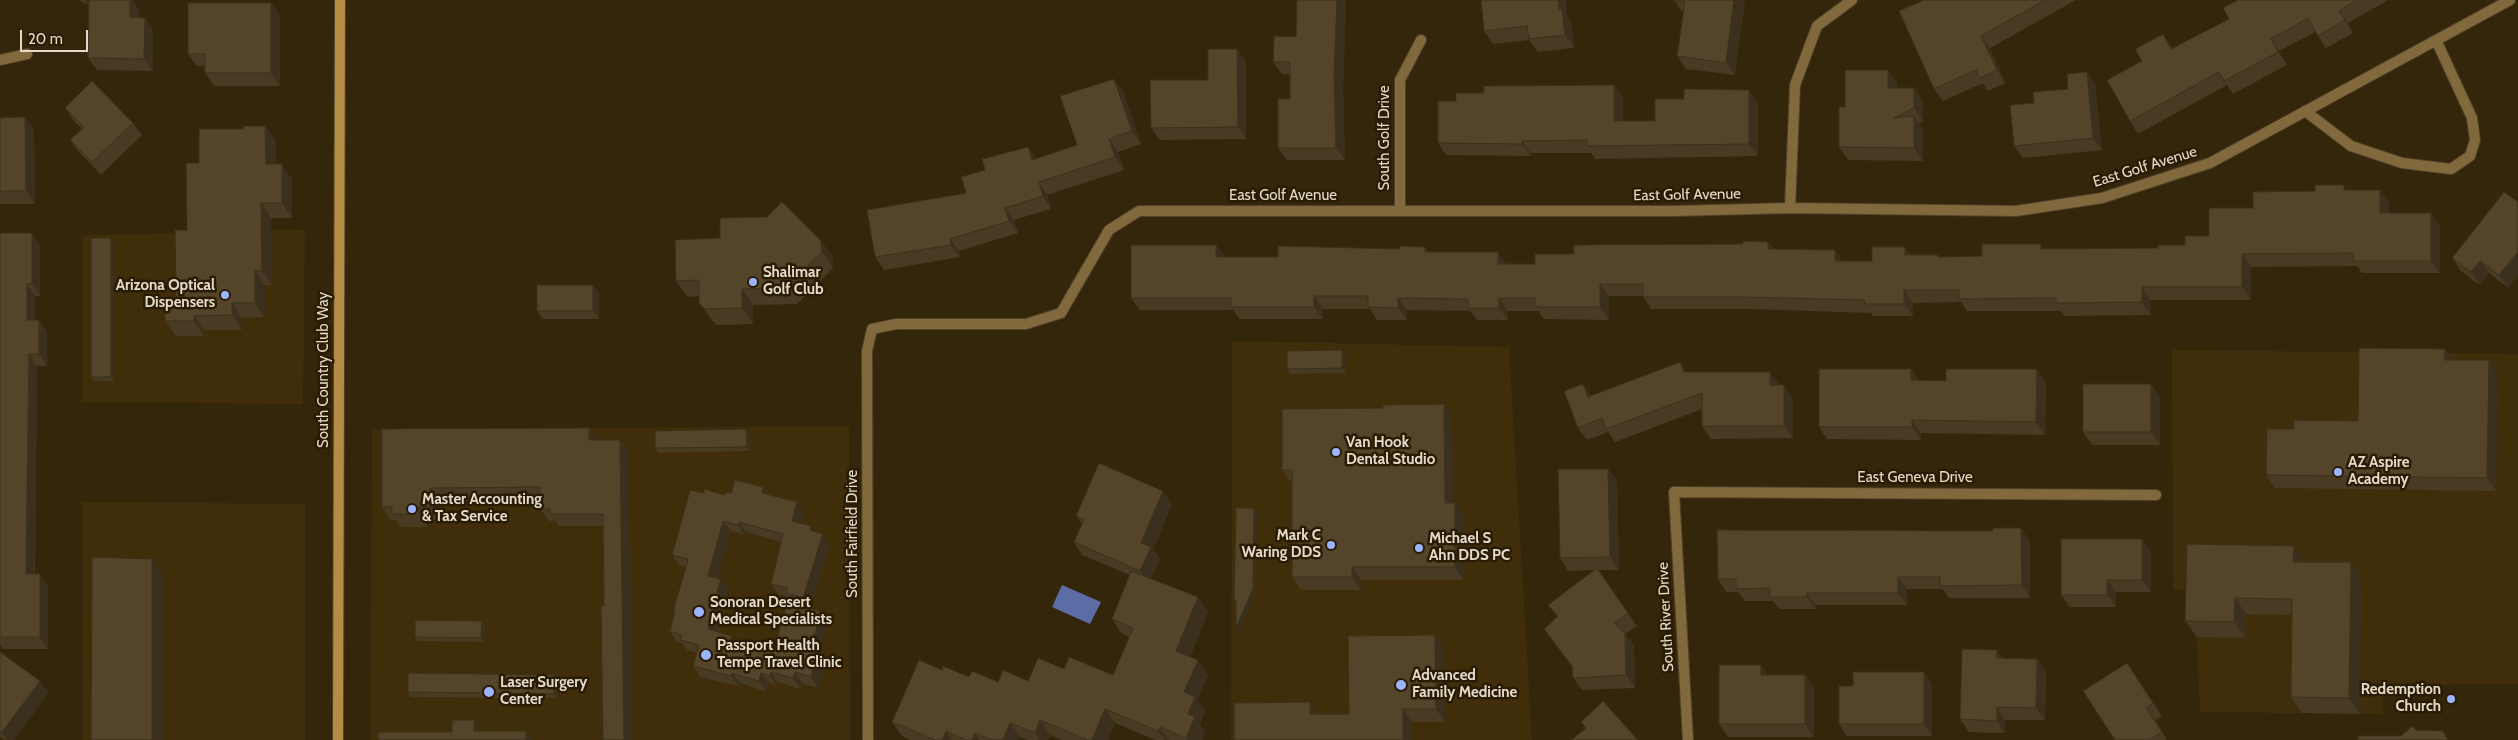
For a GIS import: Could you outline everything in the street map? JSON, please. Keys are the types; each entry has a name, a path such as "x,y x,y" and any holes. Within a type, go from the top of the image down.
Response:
{"street":[{"name":"South Country Club Way","path":"338,740 340,0"},
{"path":"1790,208 1795,85 1817,26 1852,0"},
{"name":"East Golf Avenue","path":"872,329 896,324 1026,324 1061,313 1109,230 1139,211 1674,211 1790,208 2016,211 2102,198 2210,163 2510,0"},
{"name":"South Golf Drive","path":"1400,211 1400,80 1421,40"},
{"path":"2305,111 2352,146 2402,163 2452,169 2470,156 2475,140 2472,118 2436,40"},
{"path":"0,60 27,54"},
{"name":"South Fairfield Drive","path":"868,740 867,351 872,329"},
{"name":"East Geneva Drive","path":"1674,492 2156,495"},
{"name":"South River Drive","path":"1674,492 1688,740"}],"shaded area":[{"path":"192,229 305,230 303,404 82,402 82,238 85,235 191,233"},
{"path":"1232,341 1509,347 1532,740 1231,740"},
{"name":"AZ Aspire Academy","path":"2172,350 2518,354 2518,684 2384,685 2383,714 2200,712 2194,590 2173,590"},
{"path":"849,426 850,740 370,740 372,430"},
{"path":"82,502 305,504 305,740 82,740"}],"water":[{"path":"1062,585 1101,602 1090,624 1052,607"}],"building":[{"path":"89,0 130,0 130,17 145,18 144,59 88,58"},
{"path":"1297,0 1337,0 1334,77 1336,148 1278,148 1278,99 1290,99 1290,62 1273,62 1274,36 1296,37"},
{"path":"1481,0 1558,0 1559,9 1562,9 1565,35 1529,39 1527,26 1484,31"},
{"path":"1674,0 1734,0 1726,63 1677,56 1685,2"},
{"path":"1924,0 2045,0 1981,36 1997,70 1980,78 1976,70 1934,89 1899,11"},
{"path":"2238,0 2357,0 2339,11 2345,20 2318,36 2308,18 2271,39 2278,52 2224,81 2219,72 2130,121 2107,80 2142,61 2135,49 2163,34 2171,49 2229,19 2223,8"},
{"path":"188,3 271,3 271,73 205,73 205,54 188,54"},
{"path":"1208,49 1237,49 1238,127 1151,128 1150,80 1208,80"},
{"path":"1845,70 1888,70 1888,88 1914,88 1914,108 1894,118 1914,116 1914,148 1839,147 1839,107 1845,107"},
{"path":"2087,72 2093,138 2014,146 2010,105 2034,103 2033,92 2068,89 2067,74"},
{"path":"1114,79 1132,131 1109,139 1115,157 1039,182 1043,196 1005,208 1009,221 950,239 951,245 875,257 867,210 966,193 961,177 985,170 982,159 1028,147 1032,160 1077,145 1060,96"},
{"path":"92,81 133,123 92,162 70,140 84,127 65,108"},
{"path":"1614,85 1614,121 1655,121 1655,99 1684,99 1684,89 1749,90 1749,144 1587,146 1587,140 1522,141 1522,144 1438,143 1438,101 1456,101 1456,93 1484,93 1484,86"},
{"path":"25,117 26,191 0,191 0,118"},
{"path":"244,126 265,126 266,164 282,164 282,203 261,203 262,271 255,271 255,303 232,303 232,315 194,316 194,321 165,321 165,301 176,301 175,230 187,230 186,163 199,163 199,129 244,129"},
{"path":"2315,185 2344,185 2344,190 2380,190 2380,213 2431,213 2431,261 2353,261 2353,253 2242,254 2242,287 2142,287 2142,302 2056,303 2056,298 1959,299 1959,290 1904,290 1904,304 1865,304 1865,300 1643,297 1643,284 1600,284 1600,307 1535,307 1535,298 1499,298 1499,308 1468,308 1468,299 1398,298 1398,308 1368,307 1368,296 1314,296 1314,307 1231,307 1231,298 1131,298 1131,245 1216,245 1216,257 1278,257 1278,246 1400,249 1400,246 1425,247 1425,252 1498,252 1498,264 1535,264 1535,254 1574,254 1574,245 1743,244 1743,241 1768,242 1768,249 1835,250 1835,261 1872,261 1872,247 1905,247 1905,255 1938,255 1938,257 1982,256 1982,244 2041,244 2041,249 2158,248 2158,245 2185,245 2185,236 2209,236 2209,208 2253,208 2253,192 2315,191"},
{"path":"2504,192 2518,202 2518,252 2499,275 2480,261 2471,272 2452,258"},
{"name":"Shalimar Golf Club","path":"782,202 821,241 822,252 785,288 742,289 742,308 705,309 699,303 699,280 676,281 675,240 720,238 720,218 767,217"},
{"path":"0,233 32,233 32,284 27,284 27,320 39,320 39,354 29,354 26,574 40,574 40,637 0,637"},
{"path":"91,238 111,238 111,377 91,377"},
{"path":"537,285 593,285 593,311 537,311"},
{"path":"2359,348 2445,349 2444,360 2489,360 2487,478 2266,475 2267,429 2294,429 2294,420 2358,421"},
{"path":"1342,350 1342,368 1287,369 1287,351"},
{"path":"1680,362 1684,372 1770,372 1770,385 1784,385 1784,426 1702,426 1702,393 1606,429 1602,418 1578,428 1564,391 1583,384 1588,397"},
{"path":"1819,369 1911,369 1911,380 1946,381 1946,369 2037,369 2036,422 1912,420 1912,427 1819,427"},
{"path":"2083,384 2151,384 2151,432 2083,432"},
{"path":"1444,404 1445,503 1455,503 1455,567 1352,567 1352,577 1292,577 1292,470 1282,470 1282,409 1383,408 1383,405"},
{"path":"589,428 589,440 620,440 624,740 603,740 601,606 604,606 603,514 550,514 550,509 540,509 540,487 430,488 430,507 419,507 419,514 392,514 392,507 382,507 382,429"},
{"path":"746,429 747,447 655,448 655,431"},
{"path":"1099,463 1163,491 1141,543 1151,547 1140,571 1074,542 1084,519 1076,516"},
{"path":"1558,469 1608,469 1610,557 1560,558"},
{"path":"735,480 763,487 762,493 797,502 792,521 811,526 810,530 823,534 803,598 786,593 788,588 771,584 783,534 739,522 738,525 723,521 708,576 721,579 717,592 719,593 708,629 732,636 730,640 773,652 788,601 822,612 811,646 819,649 811,677 795,672 793,678 771,672 770,676 761,673 759,681 732,673 731,676 693,666 699,645 680,640 682,635 670,631 675,612 673,612 688,559 672,555 690,490 704,493 704,489 725,495 727,492 731,493"},
{"path":"1236,508 1254,508 1253,589 1236,628 1236,600 1234,602"},
{"path":"1993,528 2021,528 2022,585 1940,586 1940,577 1898,577 1898,593 1807,593 1807,597 1770,597 1770,588 1736,589 1736,579 1718,579 1717,530 1993,531"},
{"path":"2061,539 2142,539 2142,580 2107,580 2107,595 2061,595"},
{"path":"2187,544 2294,546 2293,562 2351,562 2349,698 2291,697 2292,599 2235,598 2234,622 2185,621"},
{"path":"92,557 152,559 152,740 91,740"},
{"path":"1597,568 1628,613 1615,623 1625,634 1626,675 1573,678 1572,666 1544,629 1558,616 1548,605"},
{"path":"1131,571 1198,597 1176,651 1198,660 1184,692 1195,697 1188,714 1195,717 1186,738 1160,727 1158,731 1105,709 1092,740 1087,740 1040,720 1035,733 1010,723 1003,740 992,740 975,733 972,740 966,740 946,731 942,740 935,740 892,722 919,660 942,670 943,666 969,677 972,671 998,682 1003,670 1028,681 1038,658 1064,669 1069,657 1113,675 1133,628 1112,619"},
{"path":"415,620 482,621 481,638 415,637"},
{"path":"1435,635 1436,709 1403,709 1403,740 1234,740 1234,703 1310,702 1310,714 1349,714 1348,636"},
{"path":"1962,649 1997,650 1997,658 2037,659 2036,708 1997,707 1997,721 1960,719"},
{"path":"0,652 40,681 2,732 0,731"},
{"path":"2127,663 2153,703 2146,708 2162,732 2149,740 2115,740 2083,691"},
{"path":"1719,665 1761,665 1761,675 1805,675 1805,724 1719,724"},
{"path":"1853,672 1924,672 1924,724 1839,724 1839,686 1853,686"},
{"path":"408,673 555,675 554,694 408,692"},
{"path":"1603,701 1638,740 1571,740 1586,728 1581,722"},
{"path":"452,720 474,720 474,731 526,731 526,740 378,740 378,732 452,732"},
{"path":"2412,726 2416,730 2443,731 2448,740 2357,740 2359,736 2401,736"}],"place":[{"name":"Shalimar Golf Club","path":"753,282"},
{"name":"Arizona Optical Dispensers","path":"225,295"},
{"name":"Van Hook Dental Studio","path":"1336,452"},
{"name":"AZ Aspire Academy","path":"2338,472"},
{"name":"Master Accounting & Tax Service","path":"412,509"},
{"name":"Mark C Waring DDS","path":"1331,545"},
{"name":"Michael S Ahn DDS PC","path":"1419,548"},
{"name":"Sonoran Desert Medical Specialists","path":"699,612"},
{"name":"Passport Health Tempe Travel Clinic","path":"706,655"},
{"name":"Advanced Family Medicine","path":"1401,685"},
{"name":"Laser Surgery Center","path":"489,692"},
{"name":"Redemption Church","path":"2451,699"}]}
